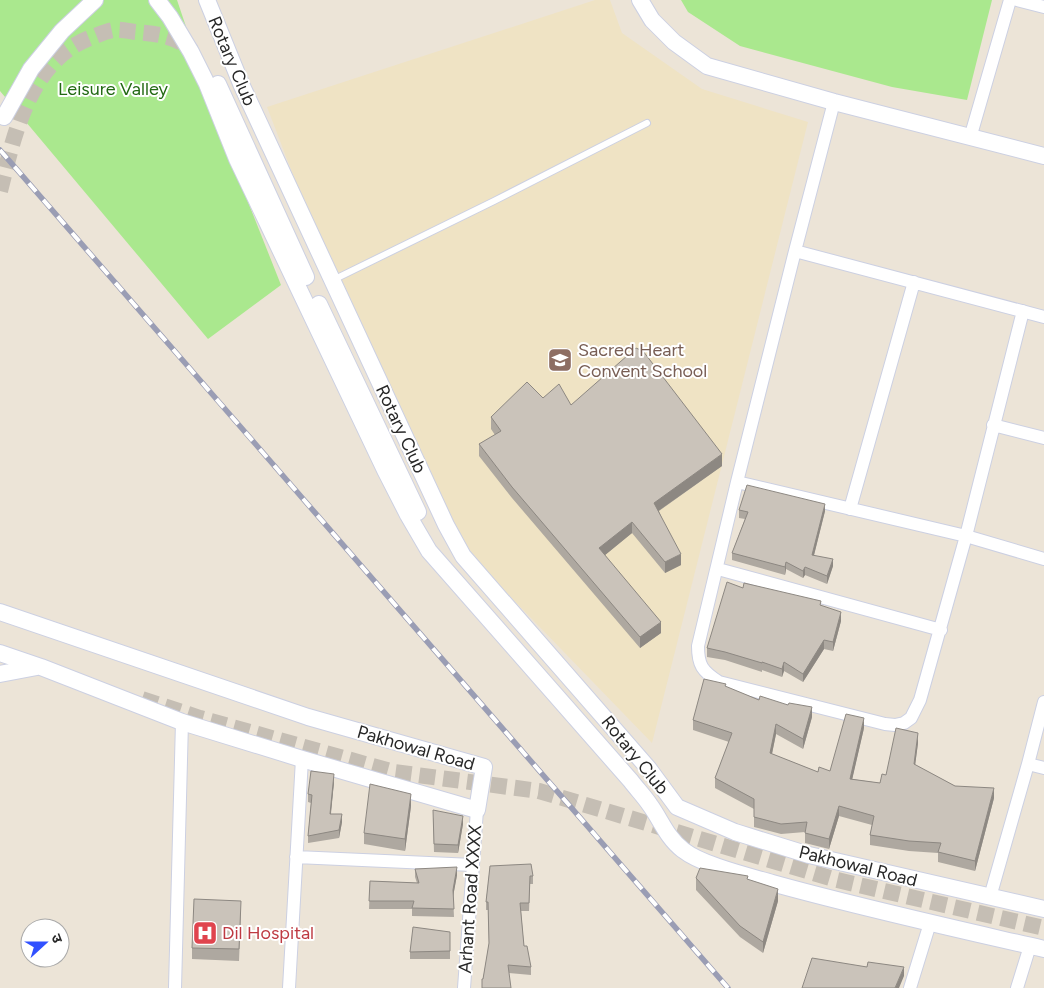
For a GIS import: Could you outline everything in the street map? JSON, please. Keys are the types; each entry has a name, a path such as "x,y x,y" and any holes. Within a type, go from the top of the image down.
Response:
{"street":[{"path":"4,116 31,69 62,31 96,0"},
{"path":"156,0 170,17 191,52 252,190 385,470 424,543 631,781 650,805 671,839 684,851 715,866 748,876 1037,948 1017,988"},
{"name":"Rotary Club","path":"207,0 242,86 446,525 463,556 649,769 677,807"},
{"path":"640,0 652,20 674,42 707,66 834,102 1044,156"},
{"path":"970,138 1010,0"},
{"path":"1017,0 1044,7"},
{"path":"218,84 304,274 430,535 441,550 463,556"},
{"path":"834,102 737,482 718,569 698,646 698,658 702,668 719,682 885,724 895,725 904,723 911,718 920,700 941,630 1023,311"},
{"path":"795,251 1044,316"},
{"path":"850,509 914,282"},
{"path":"993,425 1044,438"},
{"path":"737,482 966,536 1044,559"},
{"path":"718,569 941,630"},
{"name":"Pakhowal Road","path":"0,612 308,717 484,767 477,810"},
{"path":"0,646 18,652"},
{"path":"0,653 182,722 477,810"},
{"path":"0,674 41,667"},
{"path":"990,897 1044,702"},
{"path":"175,988 182,722"},
{"path":"289,988 302,759"},
{"path":"1028,764 1044,768"},
{"path":"631,781 649,769"},
{"name":"Pakhowal Road","path":"677,807 735,832 809,855 1044,909"},
{"name":"Arhant Road XXXX","path":"464,988 477,810"},
{"path":"296,857 473,865"},
{"path":"910,988 930,922"}],"lane":[{"path":"332,281 647,123"}],"shaded area":[{"name":"Sacred Heart Convent School","path":"595,0 610,0 622,33 702,89 808,122 652,743 468,553 331,274 267,107"}],"green space":[{"name":"Leisure Valley","path":"0,0 177,0 229,154 281,285 208,339 0,91"},
{"path":"681,0 992,0 967,100 892,87 740,46 688,12"}],"building":[{"path":"636,348 643,351 722,454 654,503 681,554 665,562 632,522 599,548 661,622 640,637 512,487 479,444 501,431 491,417 527,382 543,398 559,384 571,405"},
{"path":"747,485 825,504 812,555 833,559 827,576 805,567 803,571 786,562 785,567 732,553 748,512 739,510"},
{"path":"727,582 743,588 744,583 821,601 820,605 841,612 833,642 824,640 803,674 784,662 782,669 707,648"},
{"path":"704,679 726,684 725,686 759,700 760,696 788,705 789,703 812,707 803,739 776,724 770,753 818,772 819,767 830,771 846,714 864,718 850,779 880,783 882,774 886,775 896,728 918,733 914,764 955,786 994,788 975,861 938,852 941,843 909,841 870,835 874,816 839,806 829,839 805,833 807,822 781,824 754,817 754,799 715,778 732,733 693,720"},
{"path":"311,771 334,774 330,814 342,814 339,830 308,836 312,795 308,794"},
{"path":"370,784 411,794 405,839 364,833"},
{"path":"433,810 463,816 458,845 434,844"},
{"path":"531,864 533,876 530,876 529,903 520,903 524,946 527,946 531,967 508,965 511,988 482,988 489,943 488,902 486,902 490,866"},
{"path":"457,867 453,890 454,909 412,908 414,901 369,901 370,881 419,883 415,869"},
{"path":"700,868 748,876 747,879 778,889 763,942 740,926 696,878"},
{"path":"194,899 241,901 239,949 192,948"},
{"path":"413,927 450,932 450,951 410,952"},
{"path":"812,958 867,967 868,962 904,967 895,988 802,988"}],"tunnel":[{"path":"0,191 12,145 29,100 40,79 55,61 73,47 95,36 118,30 165,36 172,38 192,51"},
{"path":"142,699 200,718 394,772 539,791 837,880 1044,928"}],"railway":[{"path":"0,150 728,988"}],"place":[{"name":"Sacred Heart Convent School","path":"560,360"},
{"name":"Dil Hospital","path":"205,933"}]}
